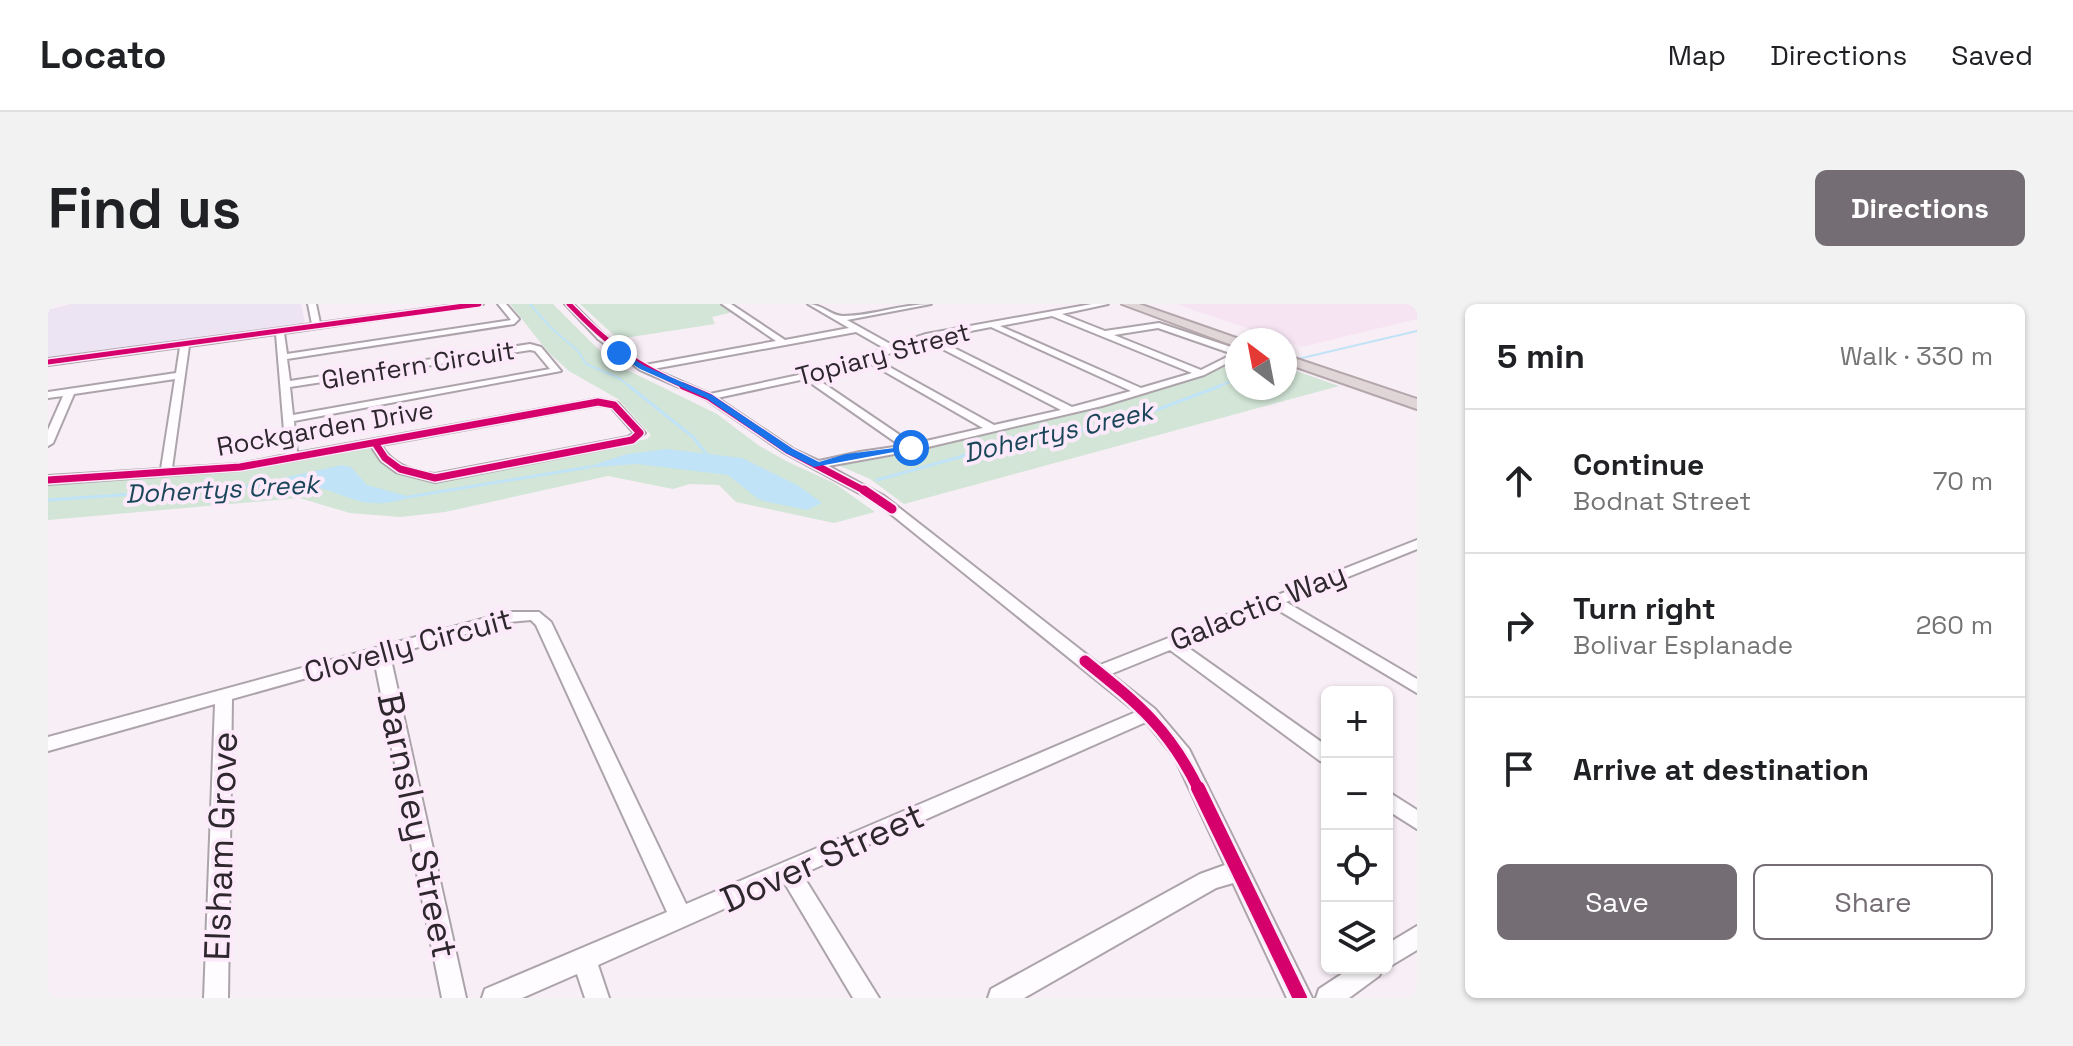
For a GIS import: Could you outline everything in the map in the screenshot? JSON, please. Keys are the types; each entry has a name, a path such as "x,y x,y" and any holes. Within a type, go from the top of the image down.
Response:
{"highway":[{"path":"1128,304 1225,338"},
{"path":"1156,304 1225,329"},
{"path":"1297,355 1417,404"},
{"path":"1297,362 1417,393"}],"street":[{"path":"312,304 317,326"},
{"path":"48,362 479,304"},
{"path":"284,357 514,322 515,319 502,304"},
{"path":"569,304 601,337 643,368 709,397 789,451 880,499 1149,713 1182,754 1300,998"},
{"path":"726,304 783,342"},
{"path":"812,304 891,348"},
{"path":"839,319 927,304"},
{"name":"Topiary Street","path":"709,397 853,366 891,348 926,337 1104,304"},
{"path":"1053,314 1201,373"},
{"path":"992,325 1139,391"},
{"path":"1104,334 1159,325 1225,350"},
{"path":"643,368 857,329"},
{"path":"280,331 292,458"},
{"path":"926,337 1070,410"},
{"path":"166,472 185,344"},
{"name":"Glenfern Circuit","path":"285,385 530,347 538,349 556,369 550,374 288,419"},
{"path":"869,359 993,429"},
{"path":"818,465 846,457 911,448 1070,410 1201,373 1225,360"},
{"path":"48,395 181,375"},
{"path":"806,376 911,448"},
{"path":"48,443 70,391"},
{"name":"Rockgarden Drive","path":"48,480 231,468 607,402 614,405 639,431 639,436 435,478 404,472 380,453 375,443"},
{"name":"Galactic Way","path":"1099,672 1417,544"},
{"path":"1273,601 1417,687"},
{"name":"Clovelly Circuit","path":"48,744 518,615 540,617 681,918"},
{"path":"1170,642 1321,752"},
{"name":"Barnsley Street","path":"381,652 454,998"},
{"name":"Elsham Grove","path":"216,998 224,695"},
{"name":"Dover Street","path":"494,998 1149,713"},
{"path":"1393,803 1417,821"},
{"path":"789,871 867,998"},
{"path":"1000,998 1208,881 1224,874 1239,873"},
{"path":"1393,953 1417,937"},
{"path":"584,959 597,998"},
{"path":"1328,998 1362,974"}],"shaded area":[{"path":"71,304 301,304 305,323 48,358 48,310"},
{"path":"1176,304 1417,304 1417,319 1302,347 1297,345 1297,328 1246,328"}],"green space":[{"path":"510,304 553,304 619,366 717,414 758,445 834,483 875,512 834,523 736,502 719,485 690,484 673,489 608,476 445,512 400,517 350,513 299,498 48,520 48,483 242,471 363,448 370,449 406,477 443,480 647,439 651,435 618,399 569,371 548,352"},
{"path":"580,304 721,304 733,312 712,317 715,324 618,339"},
{"path":"1225,366 1225,400 1287,400 904,504 870,479 838,465 860,457 906,454 1103,405"},
{"path":"1297,371 1339,386 1297,397"}],"water":[{"path":"667,449 742,458 799,486 822,503 807,510 768,502 758,499 728,475 637,464 584,468 627,454"},
{"path":"342,465 351,467 367,485 411,497 376,503 312,486 247,486"}],"waterway":[{"path":"530,304 551,328 578,351 586,364 617,377 632,388"},
{"name":"Dohertys Creek","path":"1297,359 1417,331"},
{"name":"Dohertys Creek","path":"1214,388 1225,384"},
{"path":"629,386 693,437 708,456"},
{"name":"Dohertys Creek","path":"877,480 960,457 1009,438 1090,430 1127,421 1220,386"},
{"name":"Dohertys Creek","path":"408,497 589,467"},
{"name":"Dohertys Creek","path":"48,500 249,486"}],"cycle path":[{"path":"48,362 479,304"},
{"path":"569,304 601,337 643,368 709,397 789,451 852,482 892,509"},
{"path":"48,480 240,467 598,402 614,405 640,433 632,440 435,478 400,469 385,458 375,443"},
{"path":"1085,661 1149,713 1182,754 1300,998"}],"route":[{"path":"619,353 643,368 709,397 789,451 818,465 846,457 911,448"}]}
